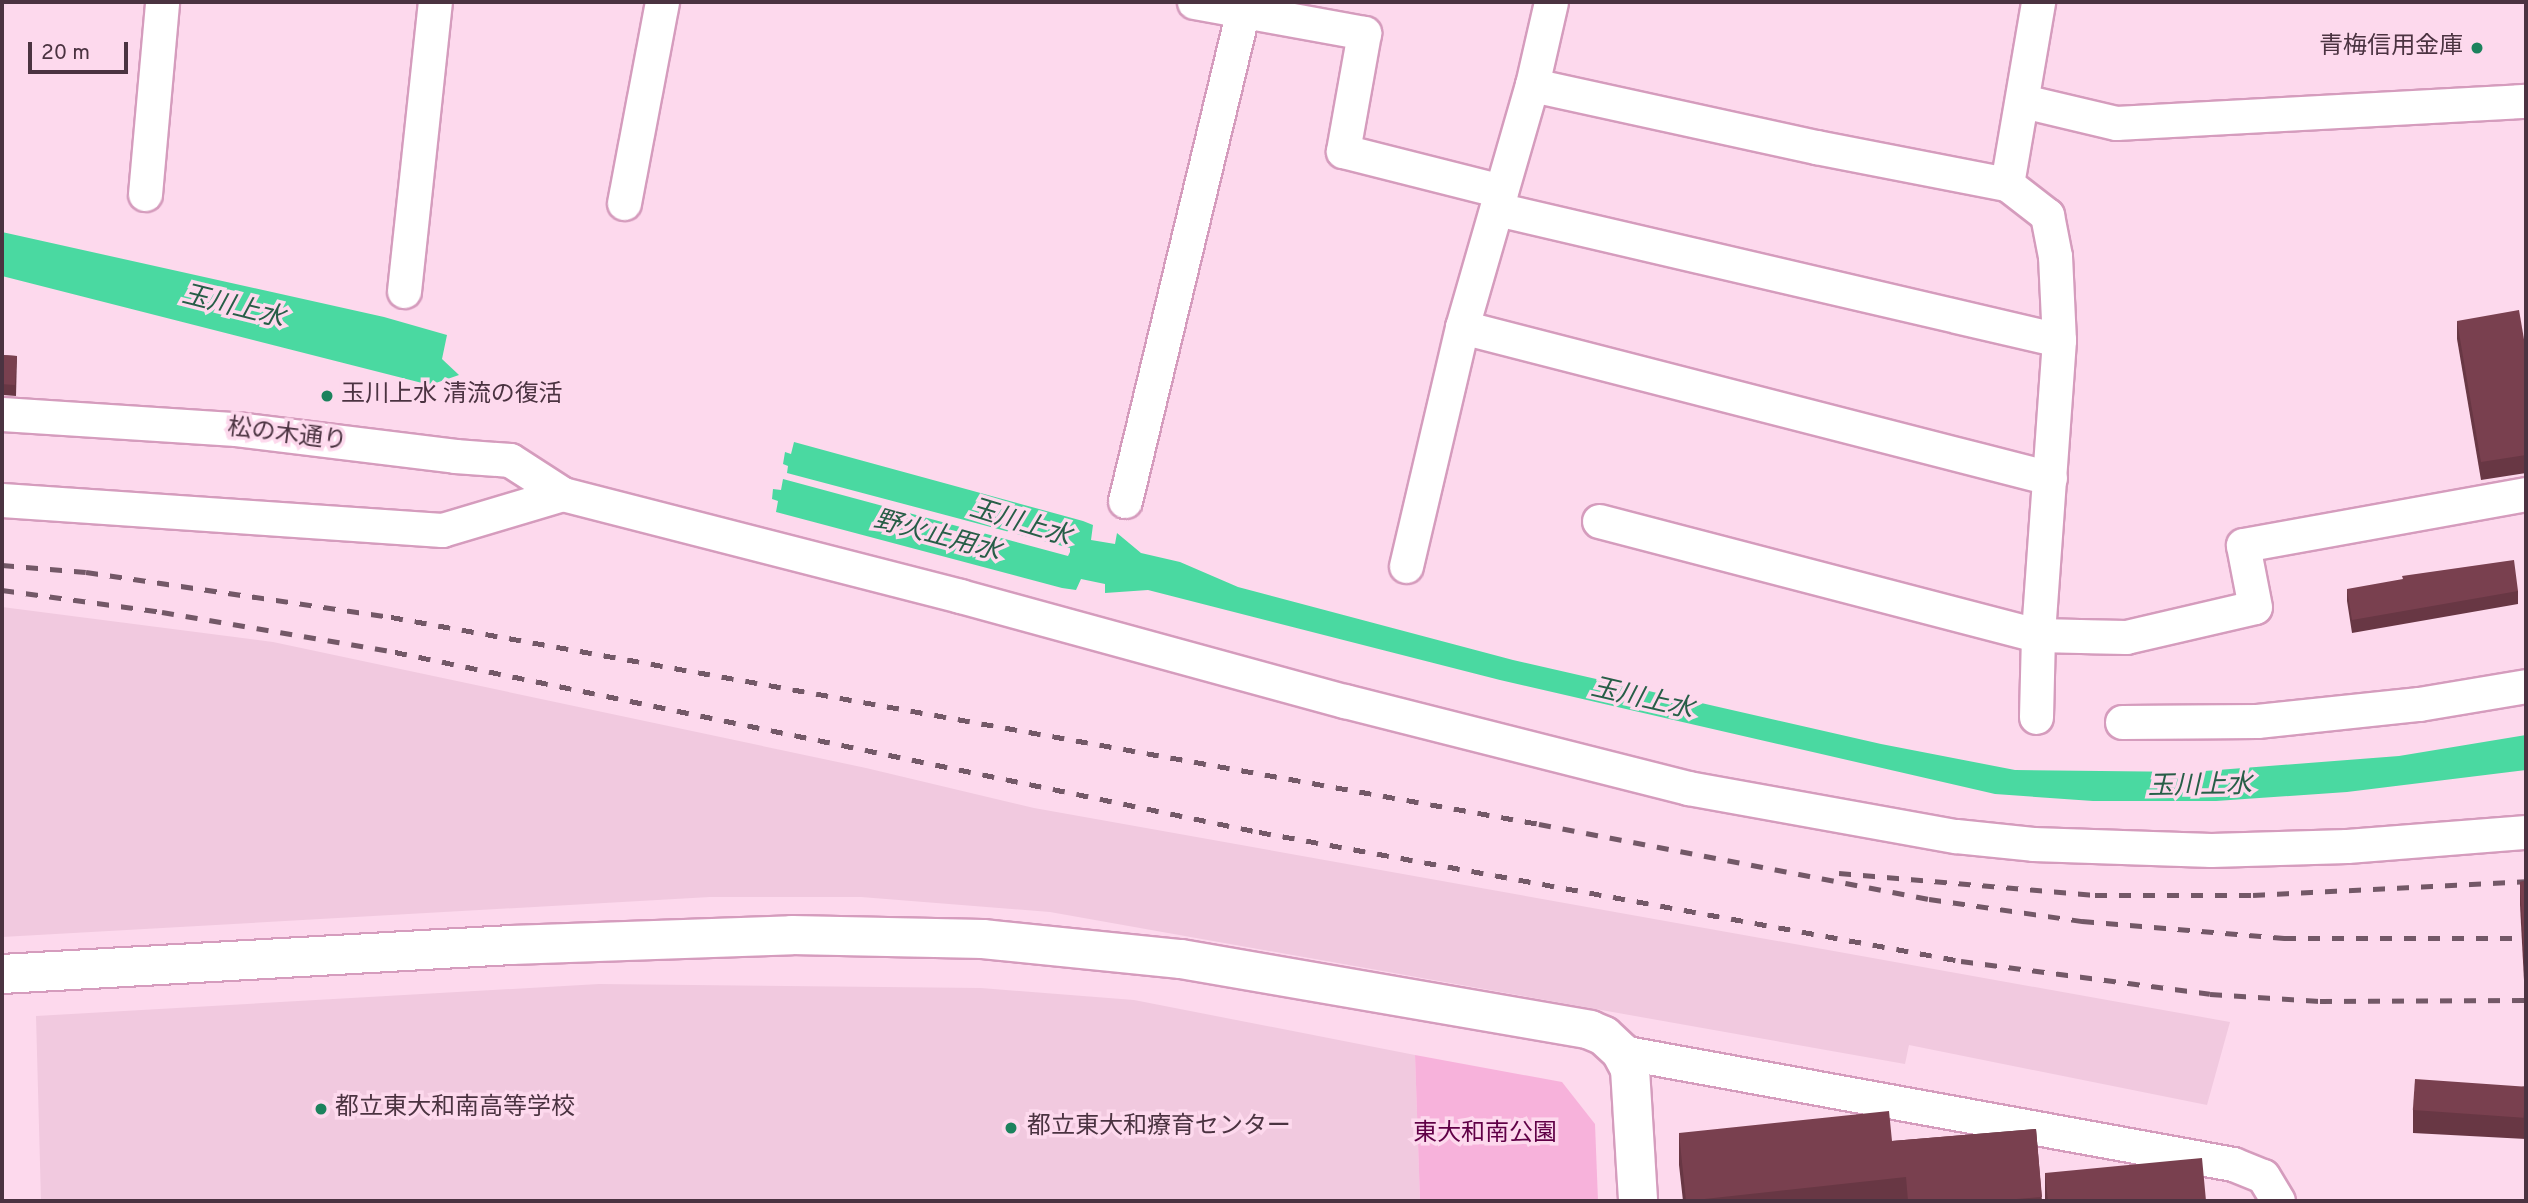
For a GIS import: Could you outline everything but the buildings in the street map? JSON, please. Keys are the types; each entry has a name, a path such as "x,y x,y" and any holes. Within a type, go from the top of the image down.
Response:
{"street":[{"path":"145,194 162,2"},
{"path":"404,291 435,2"},
{"path":"624,203 662,2"},
{"path":"1194,2 1244,6 1364,33 1343,151 1499,200 2059,340"},
{"path":"1406,566 1462,327 1532,85 1551,2"},
{"path":"2007,184 2038,2"},
{"path":"1125,501 1244,6"},
{"path":"1532,85 1816,147 2007,184 2047,215 2055,257 2059,340 2038,635 2036,717"},
{"path":"2023,101 2116,123 2526,101"},
{"path":"1462,327 2050,478"},
{"name":"松の木通り","path":"2,414 236,429 455,456 510,460 563,494"},
{"path":"2,500 442,530 563,494 960,596 1345,701 1688,788 1956,836 2033,844 2145,850 2347,846 2526,832"},
{"path":"1599,521 2038,635 2126,637 2255,607 2243,545 2526,494"},
{"path":"2122,722 2257,721 2419,704 2526,686"},
{"path":"2,974 511,945 792,935 983,939 1181,959 1577,1028 1604,1036 1621,1052 1630,1069 1634,1090 1638,1201"},
{"path":"1621,1052 2232,1164 2263,1176 2278,1201"}],"shaded area":[{"path":"2,607 273,642 866,768 1034,808 2230,1022 2207,1105 1909,1045 1905,1064 1050,912 861,897 710,897 2,937"},
{"path":"599,984 981,988 1134,1000 1415,1055 1420,1201 41,1201 36,1016"}],"green space":[{"name":"東大和南公園","path":"1415,1055 1562,1082 1595,1124 1598,1201 1420,1201"}],"water":[{"name":"玉川上水","path":"2,232 384,317 447,335 442,359 459,375 430,385 2,276"},
{"path":"794,442 1083,521 1093,525 1091,540 1115,544 1117,533 1141,553 1180,562 1238,587 1513,660 1881,744 2015,770 2192,772 2399,756 2526,735 2526,770 2347,792 2216,801 2093,801 1995,794 1500,680 1148,590 1105,593 1105,584 1081,579 1076,590 1062,588 776,512 778,501 772,499 773,489 781,490 783,479 1068,556 1070,552 1070,548 787,473 788,466 783,464 785,452 791,454"}],"railway":[{"path":"2,565 86,572 391,617 1539,824 1929,899 2082,921 2284,938 2526,938"},
{"path":"2,590 162,612 395,652 1259,832 1961,961 2210,994 2320,1001 2526,1000"},
{"path":"1839,873 2095,895 2253,895 2526,881"}],"place":[{"name":"青梅信用金庫","path":"2477,48"},
{"name":"玉川上水 清流の復活","path":"327,396"},
{"name":"都立東大和南高等学校","path":"321,1109"},
{"name":"都立東大和療育センター","path":"1011,1128"}],"water label":[{"name":"野火止用水","path":"937,537"}]}
